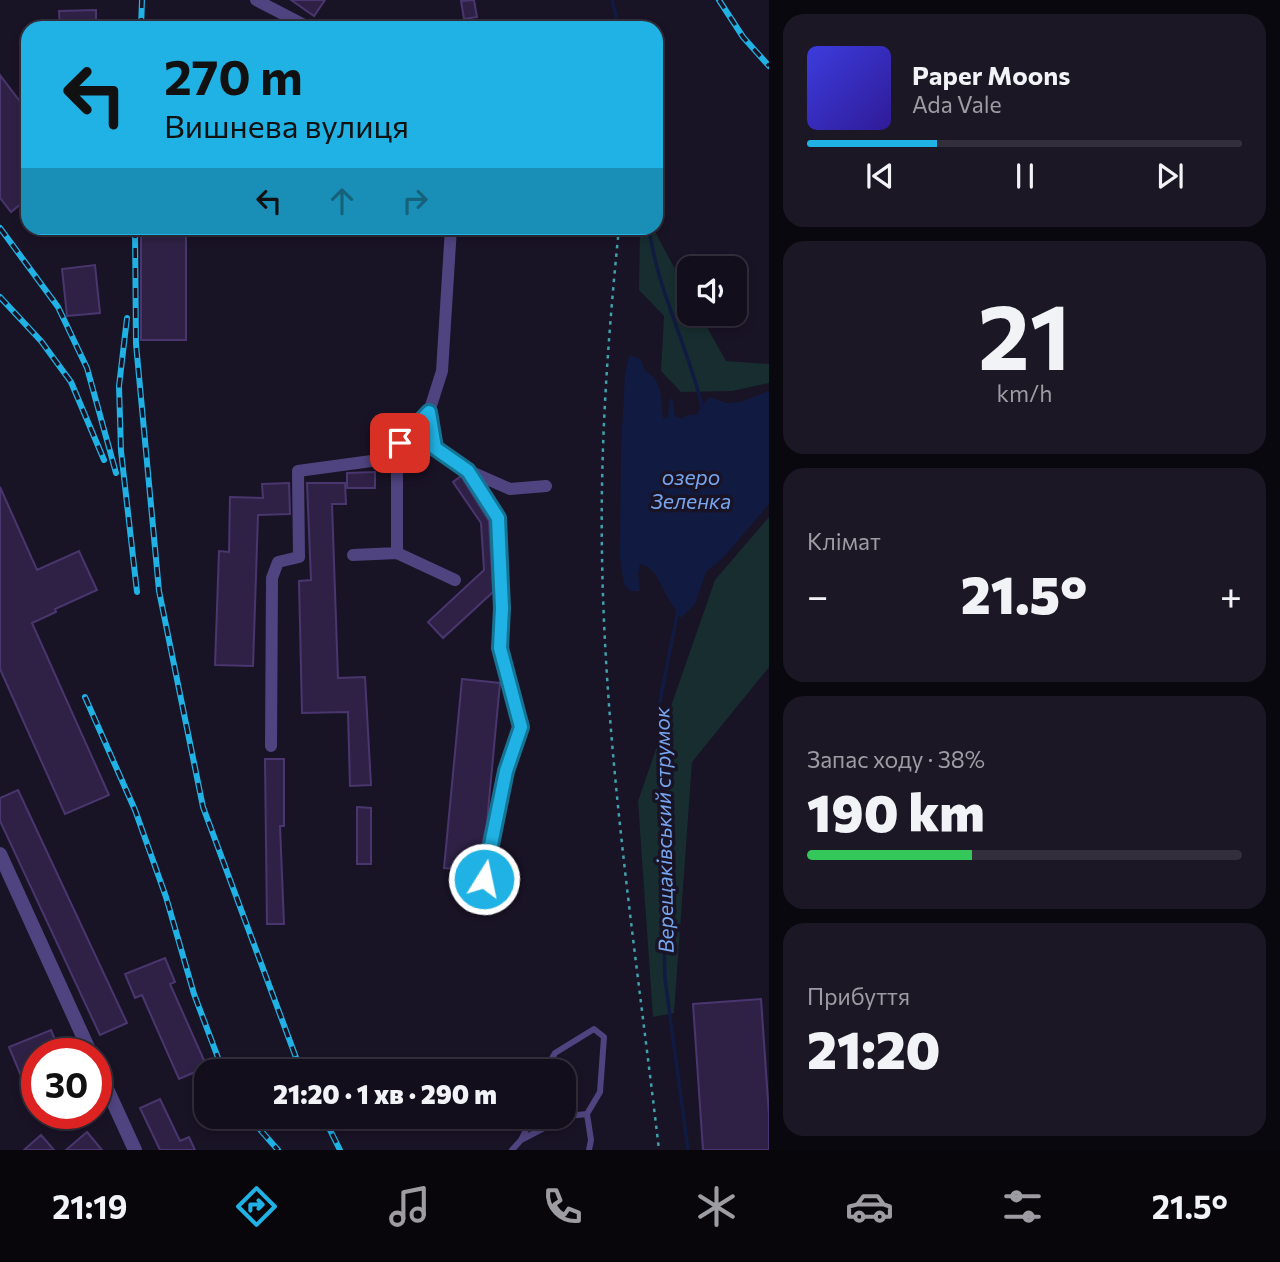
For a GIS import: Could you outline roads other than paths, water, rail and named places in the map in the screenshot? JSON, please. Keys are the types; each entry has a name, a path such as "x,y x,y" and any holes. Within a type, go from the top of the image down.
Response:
{"street":[{"path":"264,2 298,21"},
{"path":"271,746 272,578 278,562 299,556 298,471 386,459 429,412 442,371 451,235"},
{"path":"429,412 435,448 468,471 510,489 546,486"},
{"path":"386,459 397,468 397,553"},
{"path":"468,471 498,518 502,608 500,648 521,727 506,771 484,879"},
{"path":"353,555 397,553 455,580"},
{"path":"0,854 84,1038"},
{"path":"112,1100 135,1150"}],"lane":[{"path":"552,1059 555,1053 594,1029 604,1037 600,1092 587,1114 591,1140 589,1150"},
{"path":"521,1140 567,1116 587,1114"},
{"path":"512,1150 526,1129"}],"water":[{"name":"озеро Зеленка","path":"629,356 640,360 645,371 655,379 660,391 663,418 668,418 672,397 675,416 681,419 696,415 709,397 726,403 740,402 769,391 769,504 724,557 706,572 695,604 681,618 651,569 646,566 640,564 640,591 630,591 624,584 620,558 621,450 625,374"}],"waterway":[{"name":"Верещаківський струмок","path":"612,0 617,21"},
{"name":"Верещаківський струмок","path":"650,235 659,274 703,410"},
{"name":"Верещаківський струмок","path":"678,610 658,711 665,979 688,1150"}],"railway":[{"path":"141,21 142,0"},
{"path":"719,0 743,37 769,66"},
{"path":"0,228 58,307 87,368 116,473"},
{"path":"135,235 136,344 159,591 203,807 297,1059"},
{"path":"0,297 41,341 71,382 104,460"},
{"path":"127,318 119,386 121,451 137,592"},
{"path":"85,697 135,810 166,897 194,994 218,1059"},
{"path":"259,1129 278,1150"},
{"path":"330,1129 340,1150"}]}
